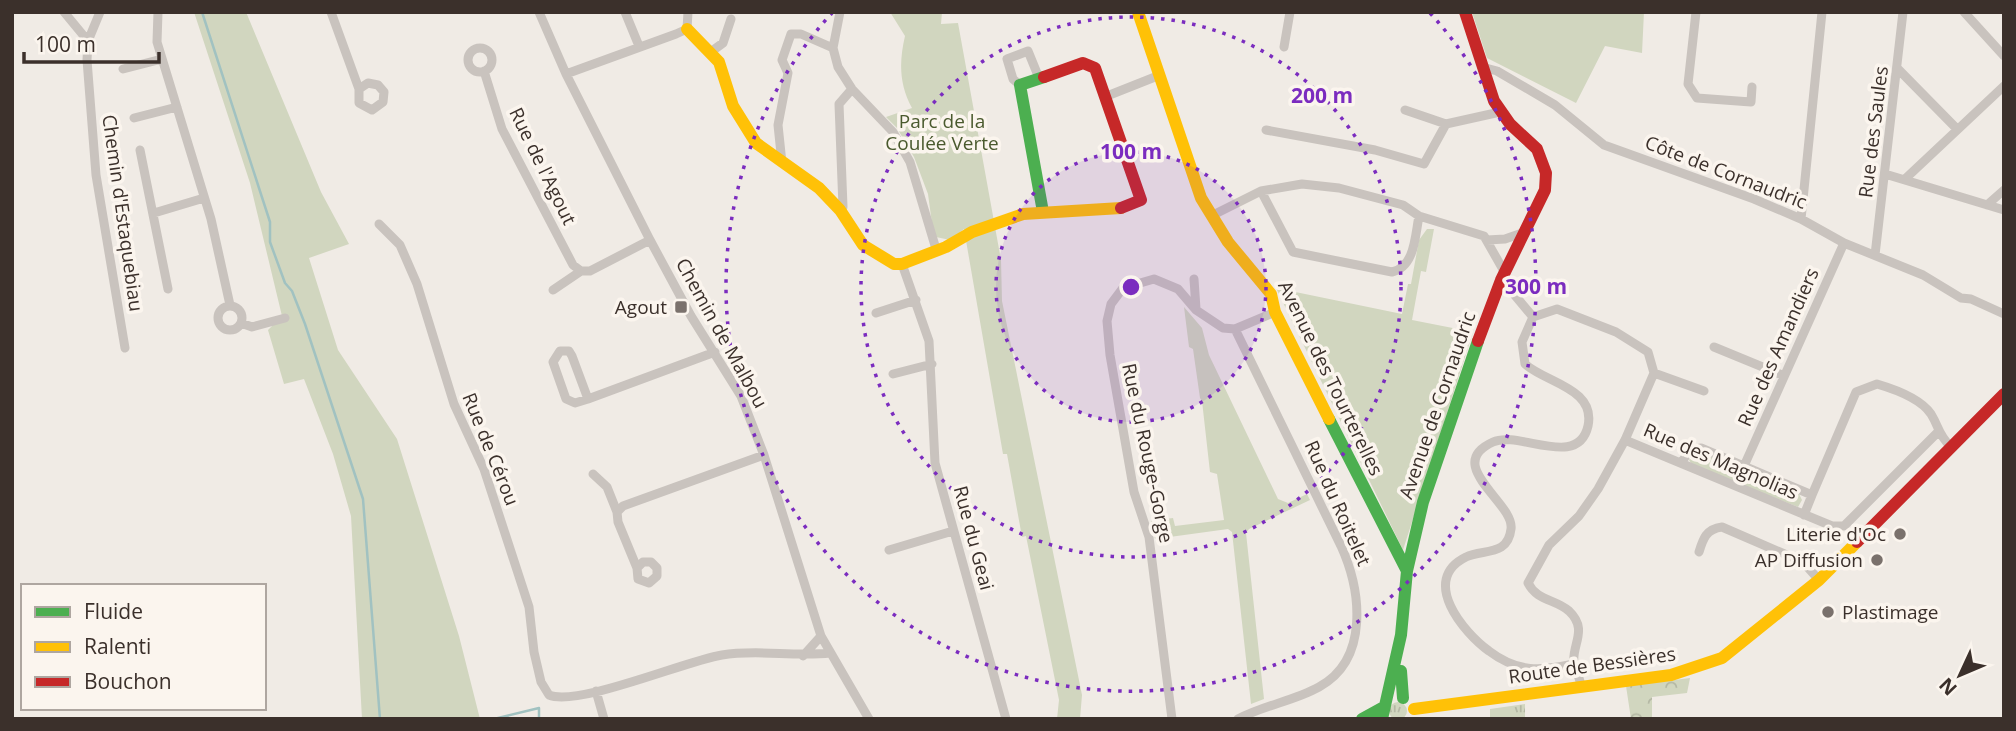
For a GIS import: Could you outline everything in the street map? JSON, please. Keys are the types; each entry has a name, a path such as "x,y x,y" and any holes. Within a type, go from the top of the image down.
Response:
{"street":[{"path":"64,12 88,41"},
{"name":"Chemin d'Estaquebiau","path":"100,12 88,41 87,60 96,175 109,267 125,348"},
{"path":"158,12 156,42 204,198 226,278 230,305"},
{"path":"331,12 359,89"},
{"name":"Chemin de Malbou","path":"539,12 566,74 650,240 691,316 741,396 764,456 821,636 869,719"},
{"path":"625,12 639,46"},
{"path":"687,29 688,12"},
{"path":"841,12 833,48 838,67 852,89 893,132 910,162 936,249"},
{"name":"Avenue des Tourterelles","path":"1138,12 1195,179 1211,216 1228,242 1266,287 1275,312 1407,571"},
{"path":"1284,47 1290,12"},
{"name":"Avenue de Cornaudric","path":"1403,698 1400,685 1401,635 1407,571 1423,502 1470,360 1502,279 1545,190 1547,167 1534,143 1500,112 1465,12"},
{"path":"1696,12 1688,84 1692,94 1697,98 1751,102 1752,88"},
{"path":"1801,219 1822,12"},
{"name":"Rue des Saules","path":"1875,255 1903,12"},
{"path":"1964,12 2004,57"},
{"path":"712,51 723,43 731,19"},
{"path":"566,74 687,29"},
{"path":"687,29 712,51 719,62 740,120 756,143 819,188 840,210 871,253 894,264 902,264 1023,214 1120,208 1141,201 1107,96 1095,68 1083,63 1020,85"},
{"path":"782,163 778,125 788,73 782,60 790,34 801,34 817,44 833,48"},
{"path":"1039,79 1028,51 1007,59 1013,79 1020,85 1043,212"},
{"path":"122,69 162,59"},
{"name":"Côte de Cornaudric","path":"1482,66 1497,71 1555,105 1604,145 1728,188 1801,219 1844,243 1923,275 1961,298 2004,314"},
{"path":"1898,69 1957,130"},
{"name":"Rue de l'Agout","path":"485,71 502,129 573,265 581,271"},
{"path":"1107,96 1160,75"},
{"path":"1905,179 2004,86"},
{"path":"840,210 844,207 839,104 852,89"},
{"path":"134,118 177,107"},
{"path":"1405,110 1446,124 1500,112"},
{"path":"1266,130 1375,150 1424,164 1446,124"},
{"path":"141,150 168,289"},
{"path":"1885,174 2004,210"},
{"path":"1211,216 1261,191 1302,184 1339,188 1404,205 1419,216 1487,240 1505,239 1525,232"},
{"path":"1987,205 2004,190"},
{"path":"1261,191 1293,252 1392,272 1402,270 1409,262 1419,216"},
{"path":"154,213 204,198"},
{"name":"Rue de Cérou","path":"379,224 400,245 417,284 454,404 484,469 529,607 534,652 541,682 549,695 564,698 596,691"},
{"path":"553,290 581,271 590,271 650,240"},
{"path":"1487,240 1502,279 1533,317"},
{"name":"Rue des Amandiers","path":"1744,466 1782,375 1844,243"},
{"name":"Rue du Geai","path":"902,264 929,341 932,364 932,446 1006,719"},
{"name":"Rue du Rouge-Gorge","path":"1172,719 1149,537 1146,524 1140,515 1122,432 1107,321 1115,297 1123,288 1154,279 1178,289 1196,310 1223,328 1235,329"},
{"path":"1194,279 1196,310"},
{"path":"876,313 916,300"},
{"path":"230,305 240,311 241,323"},
{"path":"230,305 222,308 218,315 221,326 232,330 241,323"},
{"path":"1574,664 1528,670 1500,659 1466,633 1455,618 1448,594 1451,572 1458,563 1467,557 1495,552 1508,541 1511,531 1509,512 1479,480 1476,467 1484,449 1504,438 1562,447 1576,443 1587,430 1589,416 1586,404 1574,392 1534,372 1525,364 1522,342 1533,317 1557,309 1616,332 1648,352 1654,373 1626,440 1598,489 1579,516 1549,545 1528,583 1533,593 1568,610 1577,623 1580,639 1574,664 1581,686"},
{"path":"1235,329 1275,312"},
{"path":"241,323 252,327 285,318"},
{"name":"Rue du Roitelet","path":"1235,329 1342,545 1353,575 1357,607 1349,655 1335,674 1316,689 1257,709 1238,719"},
{"path":"1714,347 1782,375"},
{"path":"588,399 572,356 569,351 560,351 553,362 566,399 575,403 588,399 715,352"},
{"path":"893,374 932,364"},
{"path":"1654,373 1704,391"},
{"name":"Rue des Magnolias","path":"1804,515 1851,400 1865,386 1888,387 1923,405 1935,422 1937,433 1950,446"},
{"name":"Route de Bessières","path":"1414,714 1581,686 1671,675 1722,658 1761,630 1819,580 2004,394"},
{"name":"Rue des Magnolias","path":"1626,440 1804,515 1832,526 1844,526 1937,433"},
{"path":"1681,463 1695,447 1812,495"},
{"path":"617,512 624,506 764,456"},
{"path":"593,474 607,487 637,568"},
{"path":"1699,552 1704,537 1713,528 1722,527 1803,562 1819,580"},
{"path":"889,550 953,531"},
{"name":"Avenue de Cornaudric","path":"1384,709 1401,635"},
{"path":"803,656 821,636"},
{"path":"604,719 596,691 721,655 803,656 830,653"},
{"path":"1362,719 1403,698 1414,714"}],"green space":[{"path":"194,12 246,12 321,192 349,244 309,258 338,350 397,439 459,636 480,719 362,719 351,516 333,454 304,379 284,384 268,330 282,316 250,183"},
{"name":"Parc de la Coulée Verte","path":"890,12 942,12 941,24 958,23 1001,260 1002,301 1082,695 1080,719 1057,719 1059,700 1026,536 1022,537 1007,454 1003,454 964,229 950,240 936,237 928,194 914,157 897,128 886,117 912,108 901,73 905,36"},
{"path":"1472,12 1644,12 1642,53 1605,46 1576,103 1487,58"},
{"path":"1427,229 1434,229 1426,272 1421,271 1412,320 1473,332 1403,550 1276,288 1402,314 1419,240"},
{"path":"1184,307 1202,328 1209,355 1278,499 1288,503 1307,494 1310,500 1249,529 1246,533 1264,699 1251,704 1232,532 1228,529 1155,539 1151,521 1173,518 1175,526 1224,520 1217,474 1210,472 1202,401 1193,349 1189,347"},
{"path":"1697,451 1799,494 1802,500 1798,507 1693,466 1689,460"},
{"path":"1690,678 1687,693 1652,697 1652,719 1631,719 1626,686"},
{"path":"1398,702 1404,705 1407,711 1404,717 1398,720 1392,717 1389,711 1392,705"},
{"path":"1525,704 1525,719 1490,719 1490,709"}],"waterway":[{"path":"202,12 270,222 270,242 285,283 292,291 305,324 363,499 380,719"},
{"path":"494,719 539,708 539,719"}],"traffic: fast":[{"path":"1043,212 1020,85 1044,77"},
{"path":"1382,719 1401,635 1407,571 1423,502 1478,341"},
{"path":"1329,419 1407,571"},
{"path":"1401,671 1403,698"},
{"path":"1362,719 1382,708"}],"traffic: slow":[{"path":"1138,12 1201,198 1228,242 1271,294 1275,312 1329,419"},
{"path":"687,29 719,62 733,106 756,143 819,188 840,210 863,245 894,264 902,264 946,247 972,232 1023,214 1121,208"},
{"path":"1414,709 1671,675 1722,658 1819,580 1857,542"}],"traffic: jam":[{"path":"1465,12 1494,101 1510,124 1537,149 1546,173 1545,190 1501,280 1478,341"},
{"path":"1044,77 1083,63 1095,68 1141,200 1121,208"},
{"path":"1857,542 2004,394"}],"place":[{"name":"Agout","path":"681,307"},
{"name":"Literie d'Oc","path":"1900,534"},
{"name":"AP Diffusion","path":"1877,560"},
{"name":"Plastimage","path":"1828,612"}]}
